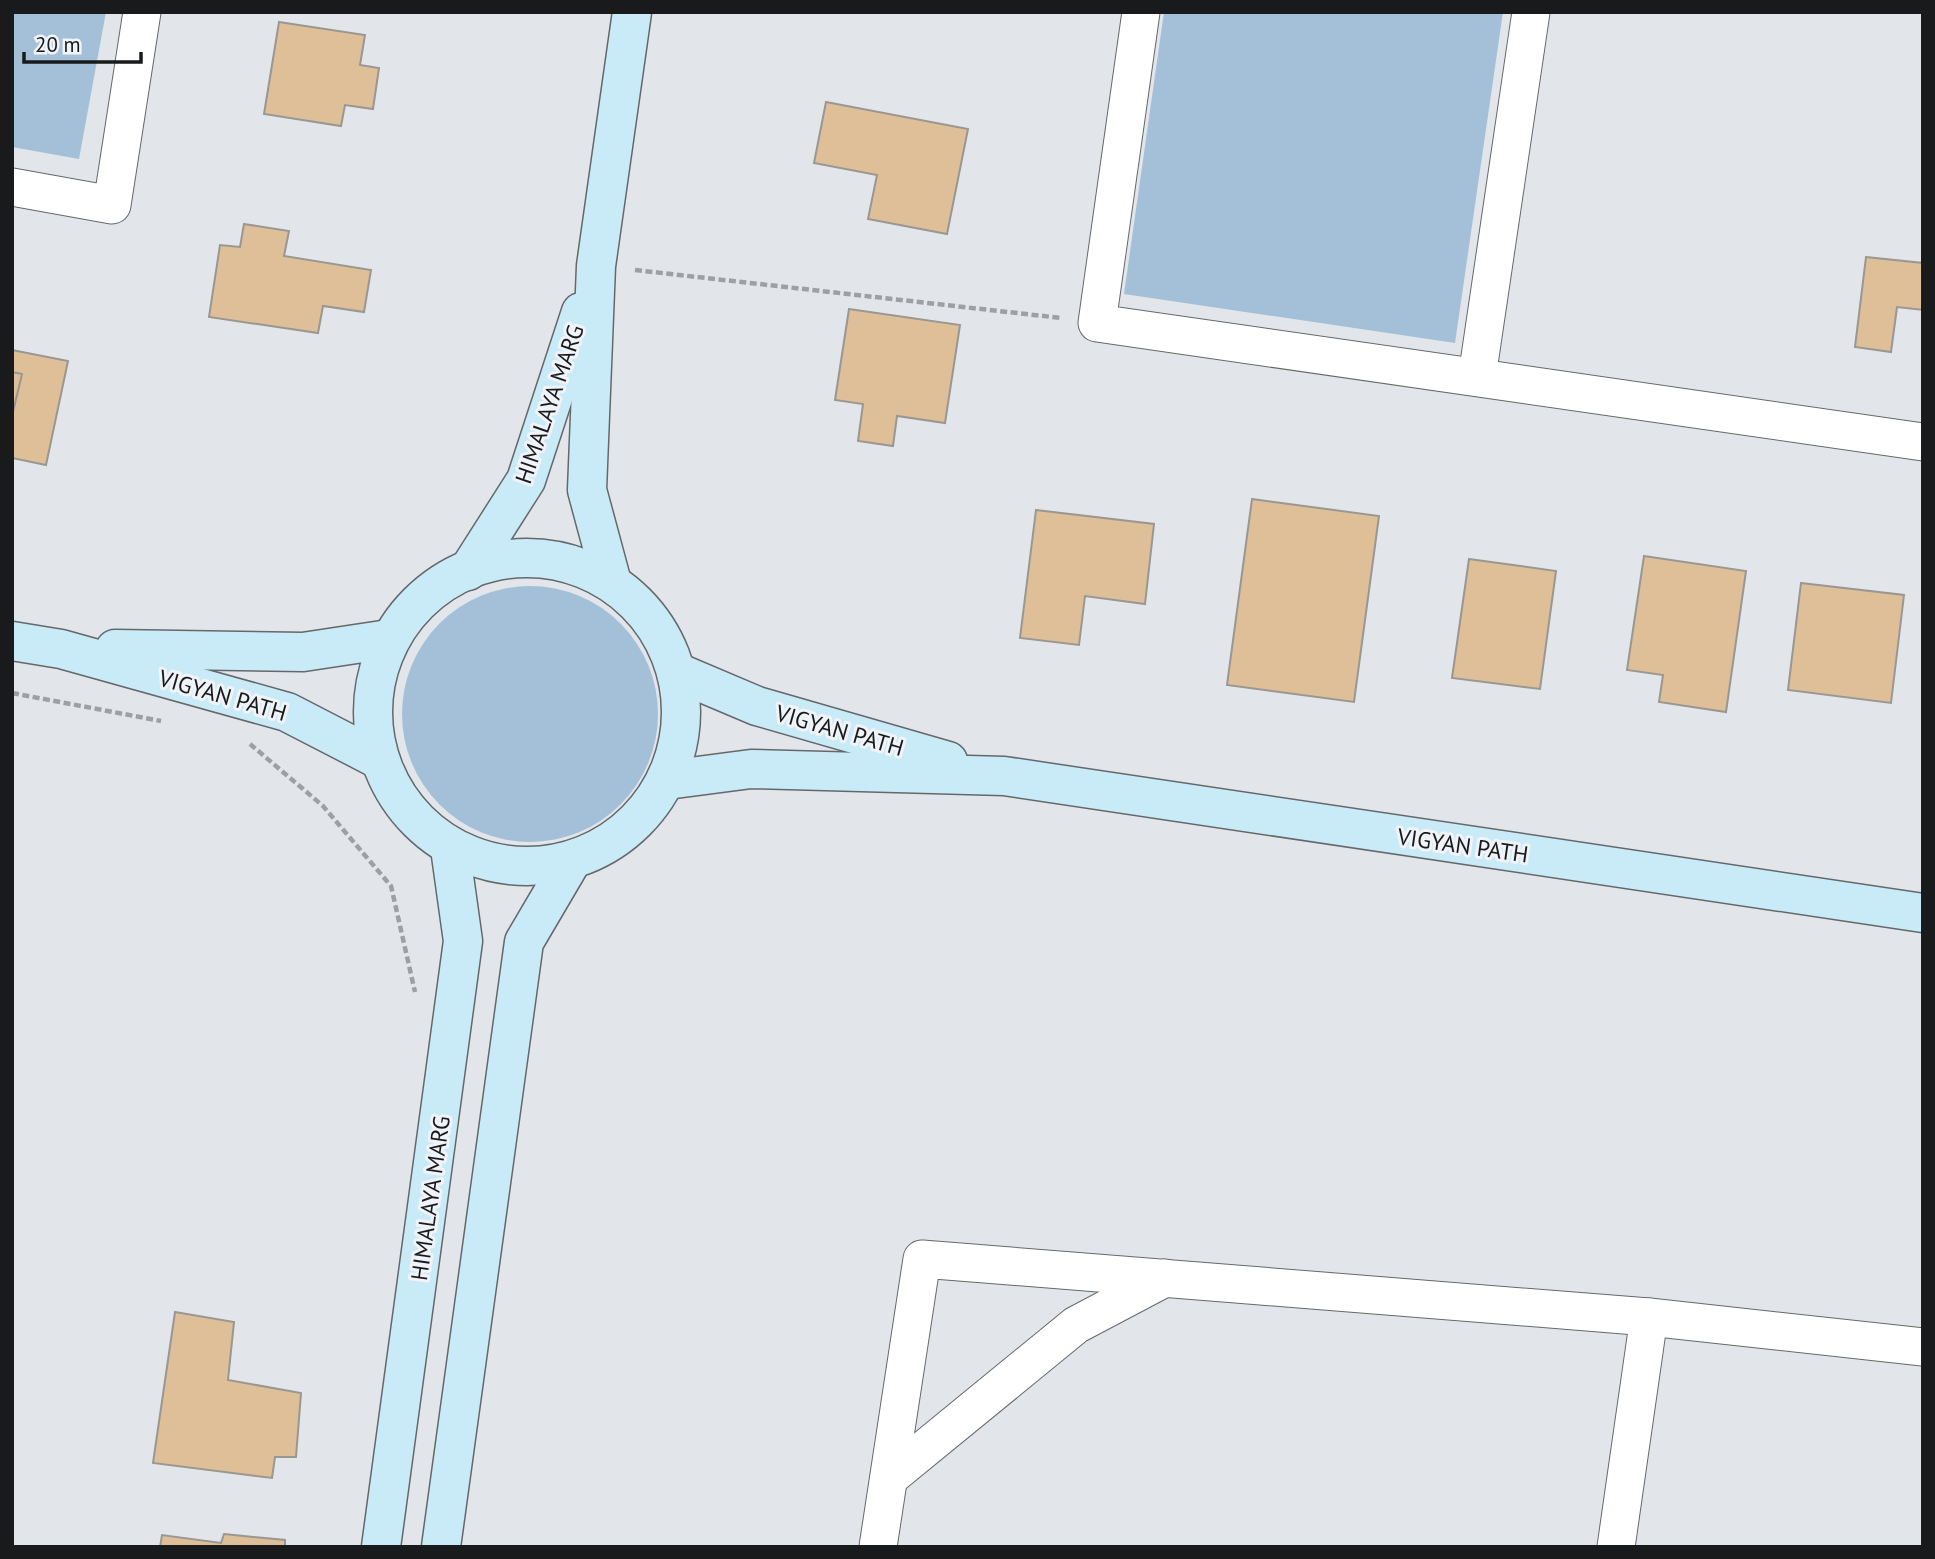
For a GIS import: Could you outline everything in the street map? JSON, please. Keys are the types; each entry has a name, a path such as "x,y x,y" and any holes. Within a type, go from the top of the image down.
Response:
{"main road":[{"name":"HIMALAYA MARG","path":"611,579 587,490 596,266 632,12"},
{"name":"HIMALAYA MARG","path":"468,571 526,480 596,266"},
{"path":"544,556 611,579 650,613 679,673 683,728 667,780 625,834 570,862 510,867 450,848 405,810 378,759 372,695 389,639 429,590 468,571 493,559 544,556"},
{"name":"VIGYAN PATH","path":"61,649 303,652 389,639"},
{"name":"VIGYAN PATH","path":"12,641 61,649 287,712 378,759"},
{"name":"VIGYAN PATH","path":"679,673 757,706 1004,776"},
{"name":"VIGYAN PATH","path":"667,780 751,769 1004,776 1923,913"},
{"name":"HIMALAYA MARG","path":"381,1547 426,1236 463,941 450,848"},
{"path":"441,1547 524,942 570,862"}],"street":[{"path":"12,187 112,205 142,12"},
{"path":"1142,12 1097,323 1923,442"},
{"path":"1477,377 1531,12"},
{"path":"878,1547 922,1259 1649,1317 1923,1348"},
{"path":"889,1478 1076,1325 1165,1279"},
{"path":"1616,1547 1649,1317"}],"path":[{"path":"596,266 1097,323"},
{"path":"12,693 175,723"},
{"path":"242,737 323,806 391,886 418,1004"}],"shaded area":[{"path":"12,12 106,12 79,159 12,147"},
{"path":"1164,12 1503,12 1455,343 1124,294"},
{"path":"530,586 567,592 590,601 611,615 629,633 648,665 658,714 652,751 643,774 629,795 611,813 579,832 530,842 493,836 470,827 449,813 431,795 412,763 402,714 408,677 417,654 431,633 449,615 481,596"}],"building":[{"path":"279,22 365,35 360,65 379,68 373,109 345,105 341,126 264,114"},
{"path":"826,102 968,129 947,234 868,219 877,175 814,163"},
{"path":"244,224 289,231 284,256 371,270 364,312 323,306 318,333 209,317 220,245 240,247"},
{"path":"1866,257 1923,263 1923,310 1897,307 1891,352 1855,347"},
{"path":"849,309 960,325 945,423 897,416 893,446 858,441 863,404 835,400"},
{"path":"12,350 68,361 46,465 12,458"},
{"path":"12,372 22,374 12,416"},
{"path":"1252,499 1379,516 1354,702 1227,685"},
{"path":"1036,510 1154,524 1145,604 1085,596 1079,645 1020,638"},
{"path":"1644,556 1746,571 1726,712 1659,702 1663,675 1627,670"},
{"path":"1469,559 1556,571 1540,689 1452,678"},
{"path":"1801,583 1904,595 1891,703 1788,690"},
{"path":"175,1312 234,1322 228,1380 301,1393 296,1457 275,1457 272,1478 153,1463"},
{"path":"224,1534 285,1540 285,1547 160,1547 162,1535 221,1543"}]}
